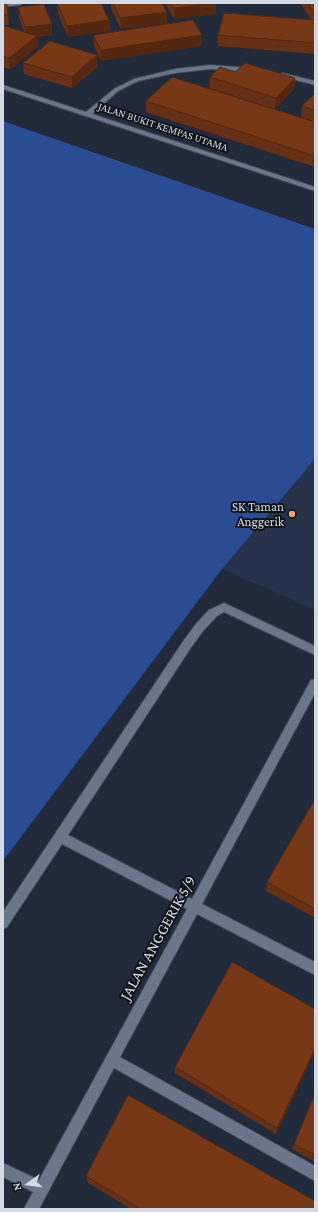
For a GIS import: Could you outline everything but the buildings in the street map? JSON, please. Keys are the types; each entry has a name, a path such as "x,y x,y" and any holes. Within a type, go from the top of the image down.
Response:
{"street":[{"path":"3,5 20,3"},
{"path":"87,114 116,90 136,80 210,67 256,70"},
{"path":"278,74 315,83"},
{"name":"JALAN BUKIT KEMPAS UTAMA","path":"3,87 315,190"},
{"path":"3,923 186,646 199,628 213,613 224,607 315,651"},
{"name":"JALAN ANGGERIK 5/9","path":"31,1209 315,684"},
{"path":"60,837 315,969"},
{"path":"111,1059 315,1174"},
{"path":"3,1170 42,1189"}],"shaded area":[{"path":"3,121 315,229 315,459 222,569 3,861"},
{"name":"SK Taman Anggerik","path":"315,459 315,610 222,569"}],"place":[{"name":"SK Taman Anggerik","path":"292,514"}]}
